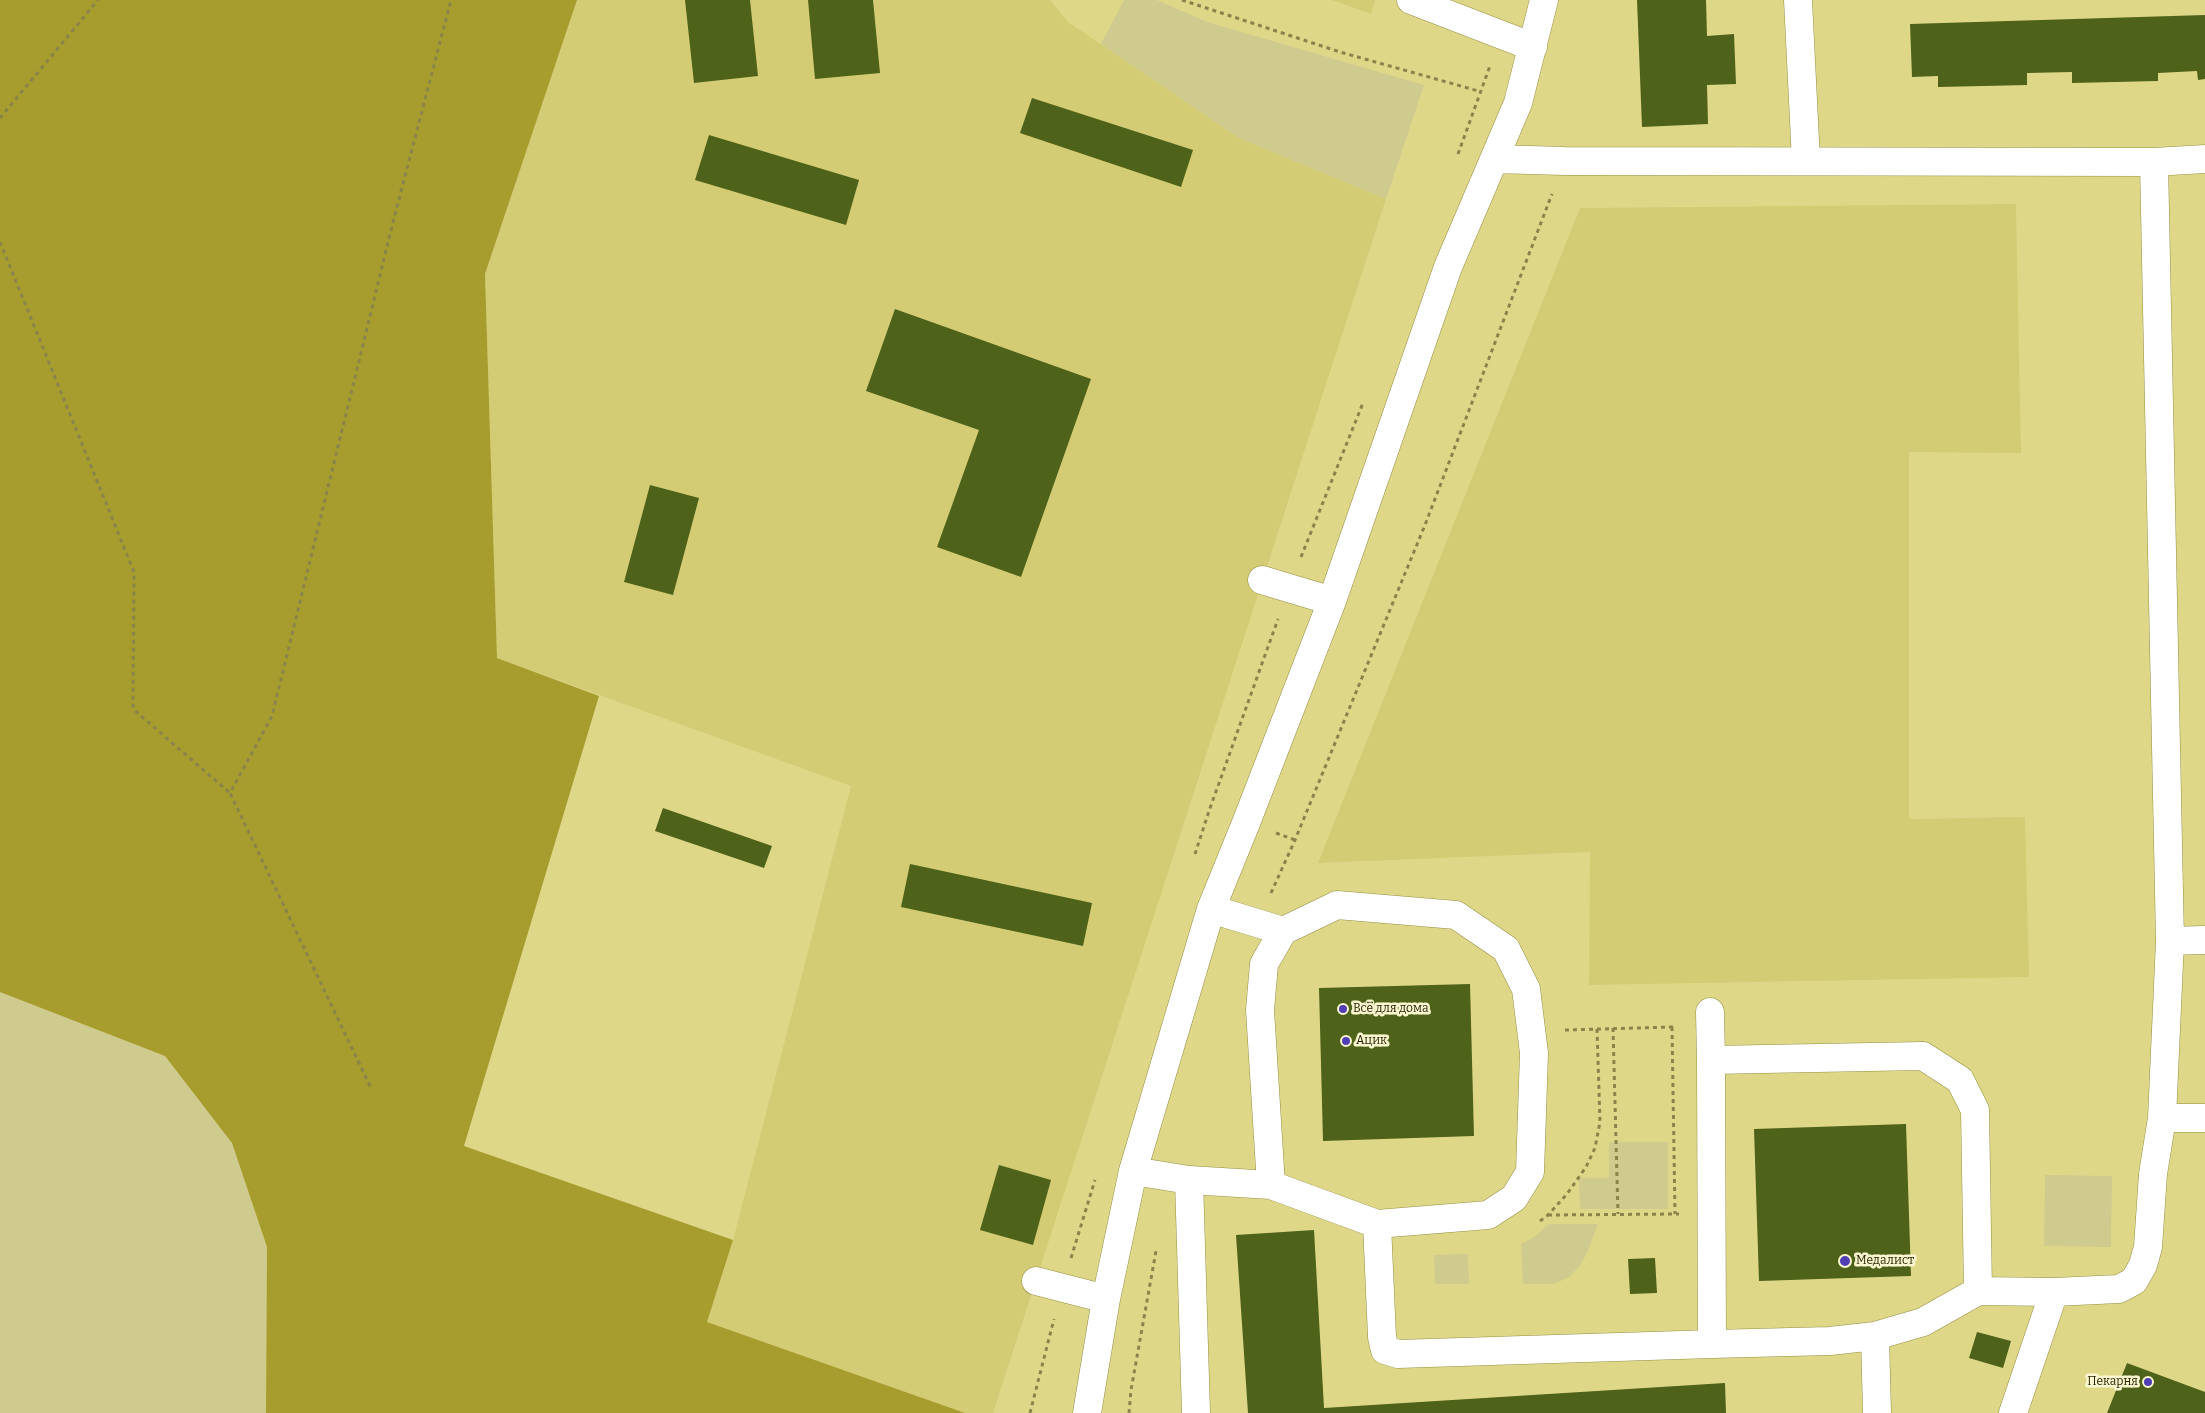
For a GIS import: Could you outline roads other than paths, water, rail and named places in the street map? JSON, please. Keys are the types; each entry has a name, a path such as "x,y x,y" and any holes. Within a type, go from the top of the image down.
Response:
{"street":[{"path":"1411,0 1533,47"},
{"path":"1087,1413 1106,1299 1133,1171 1211,909 1332,601 1448,267 1518,103 1544,0"},
{"path":"1798,0 1806,161"},
{"path":"1495,159 1564,161 2154,162 2205,159"},
{"path":"1377,1224 1382,1337 1385,1350 1398,1354 1830,1341 1875,1336 1924,1322 1978,1291 2054,1292 2118,1289 2134,1281 2143,1266 2148,1247 2153,1174 2162,1118 2170,941 2154,162"},
{"path":"1262,580 1332,601"},
{"path":"1133,1171 1189,1180 1271,1185 1377,1224 1488,1215 1514,1198 1530,1172 1534,1053 1532,1031 1526,988 1506,949 1456,915 1337,905 1283,931 1264,964 1260,1010 1271,1185"},
{"path":"1211,909 1283,931"},
{"path":"2170,941 2205,940"},
{"path":"1710,1019 1712,1344"},
{"path":"1711,1060 1923,1056 1960,1080 1974,1110 1978,1291"},
{"path":"2162,1118 2205,1118"},
{"path":"1189,1180 1196,1413"},
{"path":"1036,1280 1106,1299"},
{"path":"2013,1413 2054,1292"},
{"path":"1875,1336 1876,1413"}],"place":[{"name":"Всё для дома","path":"1343,1009"},
{"name":"Ацик","path":"1346,1041"},
{"name":"Медалист","path":"1845,1261"},
{"name":"Пекарня","path":"2148,1382"}]}
